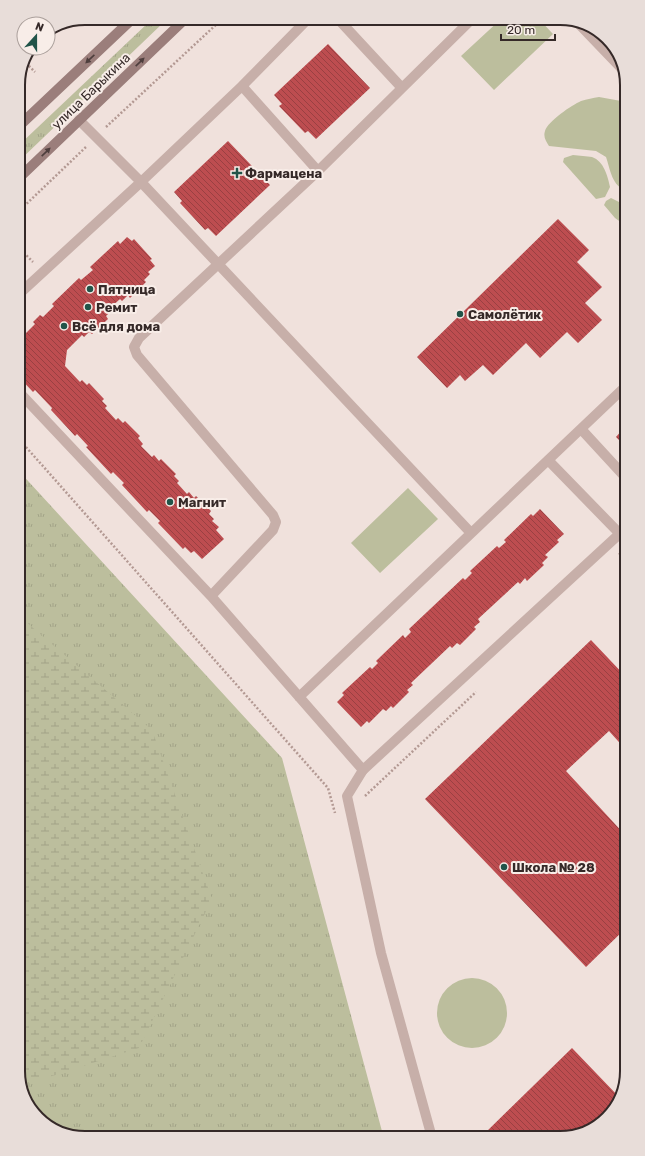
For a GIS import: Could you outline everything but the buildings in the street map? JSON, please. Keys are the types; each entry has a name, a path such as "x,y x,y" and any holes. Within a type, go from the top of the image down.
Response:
{"street":[{"name":"улица Барыкина","path":"25,121 126,25"},
{"name":"улица Барыкина","path":"25,172 179,25"},
{"path":"25,289 141,182 242,86 302,25"},
{"path":"344,25 402,88"},
{"path":"211,596 273,530 276,522 273,514 137,355 134,347 139,338 318,171 466,25"},
{"path":"586,31 616,62"},
{"path":"242,86 318,171"},
{"path":"79,120 141,182 218,263 470,533"},
{"path":"300,697 470,533 620,392"},
{"path":"25,398 211,596 363,770"},
{"path":"581,428 620,470"},
{"path":"548,460 620,527"},
{"path":"430,1131 381,952 347,796 363,770 620,533"}],"path":[{"path":"25,205 217,25"},
{"path":"28,66 35,72"},
{"path":"25,254 43,272"},
{"path":"25,446 328,788"},
{"path":"360,800 476,692"}],"green space":[{"path":"146,25 161,25 25,155 25,139"},
{"path":"495,25 545,25 553,34 494,90 461,56"},
{"path":"599,97 620,101 620,187 612,177 606,157 596,151 549,146 545,139 544,133 551,123 572,106 588,99"},
{"path":"573,155 592,157 600,162 607,174 610,187 605,197 596,199 563,162 564,158"},
{"path":"611,198 620,202 620,222 604,205 606,201"},
{"path":"25,478 282,758 382,1131 81,1131 65,1128 51,1121 40,1111 31,1098 26,1083 25,1072"},
{"path":"408,488 438,519 380,573 351,543"},
{"path":"25,621 152,730 212,899 139,1048 26,1084 25,1072"},
{"path":"465,978 479,978 492,984 501,993 507,1006 505,1026 497,1038 479,1048 465,1048 452,1042 443,1033 437,1020 437,1006 443,993 452,984"}],"place":[{"name":"Фармацена","path":"237,173"},
{"name":"Пятница","path":"90,289"},
{"name":"Ремит","path":"88,307"},
{"name":"Самолётик","path":"460,314"},
{"name":"Всё для дома","path":"64,326"},
{"name":"Магнит","path":"170,502"},
{"name":"Школа № 28","path":"504,867"}]}
